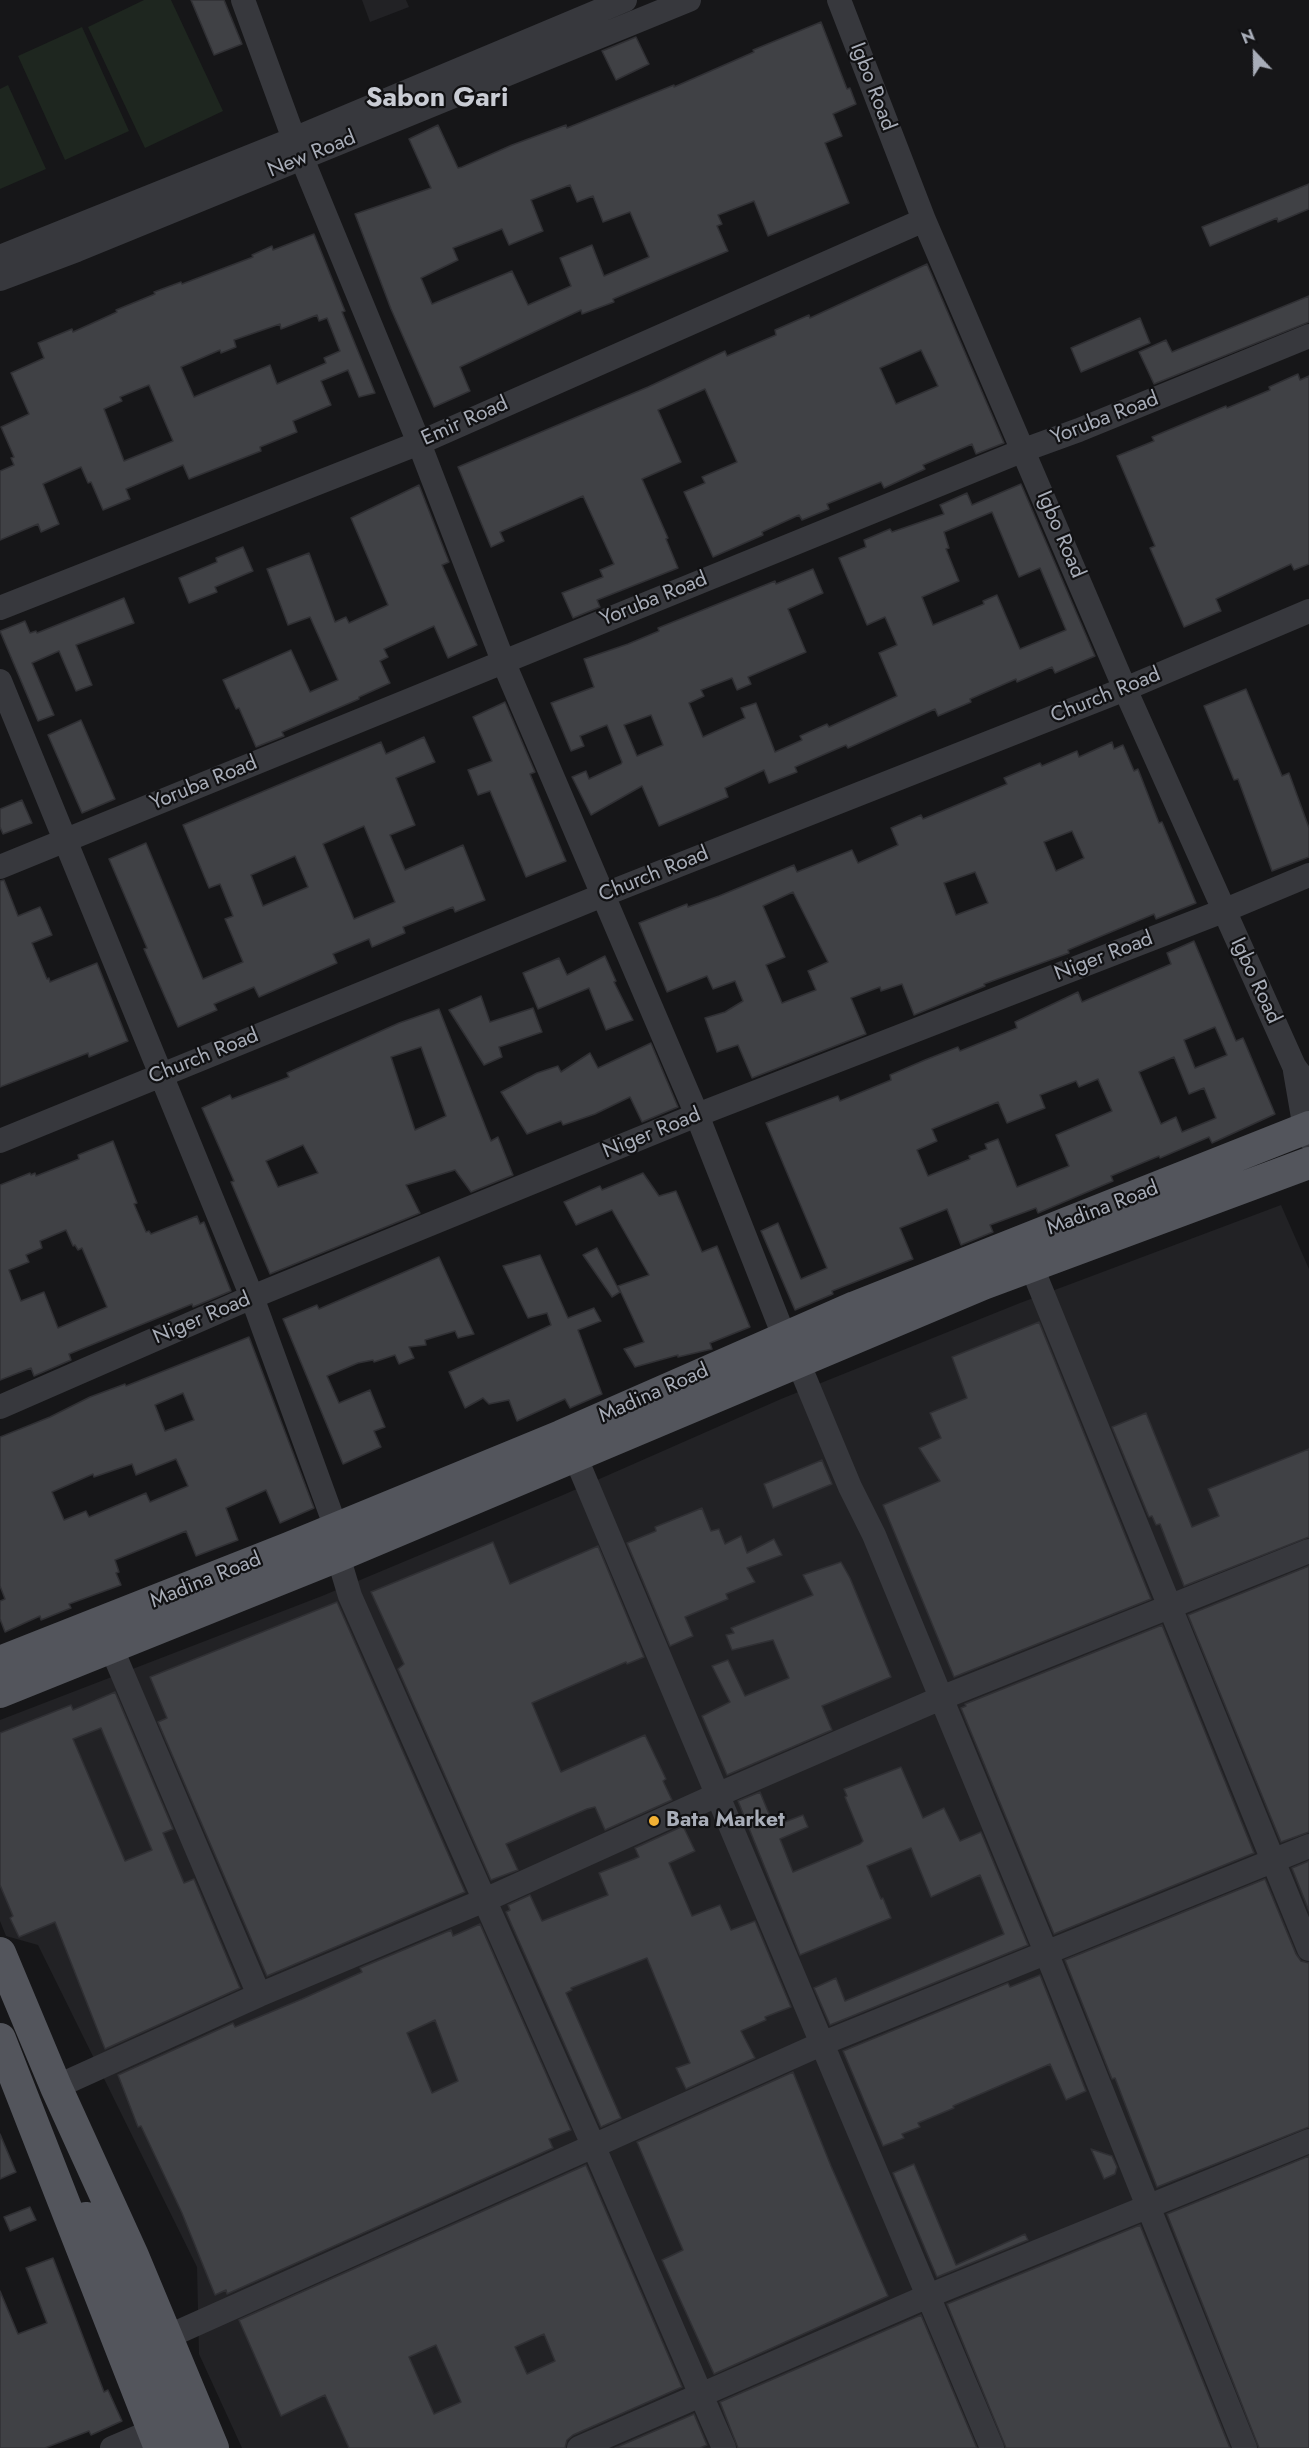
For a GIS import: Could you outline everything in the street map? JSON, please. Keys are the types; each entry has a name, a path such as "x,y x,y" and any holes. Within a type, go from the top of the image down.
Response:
{"main road":[{"name":"Madina Road","path":"0,1662 575,1456 945,1270 1308,1131"},
{"name":"Madina Road","path":"0,1692 111,1647 561,1436 791,1349 1031,1265 1309,1163"},
{"path":"0,1953 213,2448"},
{"path":"0,2039 156,2439"},
{"path":"96,2172 102,2217 114,2257 184,2448"},
{"path":"58,2190 91,2224 114,2257 197,2448"}],"street":[{"path":"243,0 298,149 419,443 503,662 697,1115 834,1451 873,1535 941,1698 1046,1952 1245,2448"},
{"name":"New Road","path":"0,279 298,149 625,0"},
{"name":"New Road","path":"0,257 298,149 689,0"},
{"name":"Igbo Road","path":"839,0 924,220 1125,689 1294,1066 1309,1087"},
{"name":"Emir Road","path":"0,608 419,443 924,220"},
{"name":"Yoruba Road","path":"0,867 1309,336"},
{"name":"Church Road","path":"0,1141 603,895 1125,689 1309,611"},
{"path":"0,681 252,1297 337,1542 350,1596 593,2145 724,2448"},
{"name":"Niger Road","path":"0,1407 252,1297 697,1115 1223,911 1309,875"},
{"name":"Igbo Road","path":"1294,1066 1308,1131"},
{"path":"1031,1265 1275,1860 1309,1949"},
{"path":"575,1456 992,2448"},
{"path":"56,2087 259,1995 485,1900 717,1795 941,1698 1309,1551"},
{"path":"111,1647 259,1995"},
{"path":"167,2337 821,2044 1309,1846"},
{"path":"579,2448 928,2296 1309,2141"},
{"path":"112,2448 156,2439"}],"shaded area":[{"path":"144,0 171,0 223,111 145,148 88,27"},
{"path":"362,0 406,0 409,7 370,22"},
{"path":"82,27 129,131 65,160 18,56"},
{"path":"8,85 46,169 0,189 0,89"},
{"name":"Bata Market","path":"1281,1205 1309,1269 1309,2448 242,2448 199,2354 197,2267 38,1945 6,1936 0,1921 0,1720 322,1596 563,1495 781,1399 1020,1303"}],"building":[{"path":"191,0 224,0 242,44 214,55"},
{"path":"821,22 847,89 850,88 856,104 833,114 842,136 825,143 849,203 768,236 754,201 718,215 722,224 717,226 728,251 613,299 614,302 582,314 581,310 460,367 470,391 434,407 391,309 355,214 431,188 409,139 438,125 458,168 462,167 512,145 566,125 567,128 674,85 674,87 754,52 753,50","holes":["570,185 577,202 593,196 603,222 630,212 649,257 604,276 592,245 560,258 571,286 528,305 512,271 432,304 421,278 458,260 453,248 502,229 509,245 543,231 531,200"]},
{"path":"636,37 649,64 616,80 602,51"},
{"path":"1309,184 1309,209 1278,222 1277,218 1210,246 1202,227"},
{"path":"314,234 375,393 359,397 348,370 321,381 331,405 293,421 297,432 260,447 261,451 189,479 183,465 126,489 130,499 103,510 91,482 88,483 81,467 43,484 59,524 41,532 38,524 0,540 0,471 14,465 11,458 14,457 1,427 29,414 11,373 44,358 38,343 72,329 73,332 117,312 116,310 155,294 154,292 253,257 252,255 272,246 273,250","holes":["317,315 319,321 327,318 340,351 324,358 326,363 277,384 270,365 194,397 181,367 220,350 221,353 236,347 234,340 280,324 281,329","149,385 173,441 124,461 104,409 122,401 120,397"]},
{"path":"927,264 1004,443 976,454 972,444 923,465 925,469 884,488 881,482 827,504 829,509 802,520 799,515 762,532 763,535 713,557 684,492 705,483 702,477 737,462 705,389 658,410 681,462 642,479 668,538 666,539 678,568 597,600 600,607 573,618 562,593 603,577 600,570 614,564 583,496 500,532 504,541 491,547 458,467 648,387 725,351 727,356 776,335 775,330 809,315 810,318","holes":["921,350 938,386 896,404 880,368"]},
{"path":"1309,296 1309,322 1154,384 1139,352 1166,340 1172,352"},
{"path":"1140,318 1150,343 1081,372 1071,348"},
{"path":"1298,374 1300,380 1309,376 1309,564 1294,570 1291,564 1216,599 1221,611 1184,627 1150,548 1155,546 1117,456 1154,441 1152,437 1270,390 1269,387"},
{"path":"1021,484 1095,656 1055,673 1052,667 1017,682 1016,679 938,716 935,709 848,748 846,745 795,767 797,772 769,783 764,770 725,788 728,797 659,826 642,786 591,815 572,777 586,771 589,779 622,762 607,725 580,736 584,746 571,751 551,703 594,687 584,659 628,644 659,631 658,628 775,581 776,584 813,569 823,593 788,609 806,652 748,677 751,684 737,690 732,678 701,690 704,696 689,703 703,737 745,718 741,708 756,703 775,752 802,740 800,736 827,724 829,727 897,696 879,653 897,645 885,617 867,625 839,558 866,547 864,540 890,529 892,532 944,514 940,505 967,493 972,505","holes":["992,512 1019,577 1040,568 1066,630 1020,649 997,595 983,601 984,604 933,625 922,597 959,581 946,549 949,548 944,532","651,715 663,745 637,756 624,725"]},
{"path":"419,485 449,562 442,565 477,645 448,658 434,626 384,649 388,657 380,661 390,683 282,732 284,736 256,747 239,708 236,709 223,680 291,650 310,692 338,680 310,617 288,625 267,569 309,553 335,622 346,617 349,623 388,605 351,518"},
{"path":"243,547 253,571 215,587 217,592 189,603 179,578 217,562 216,558"},
{"path":"124,598 134,623 76,645 92,685 76,691 59,651 32,663 54,715 38,721 0,631 25,621 30,633 36,631 37,633"},
{"path":"1246,689 1282,776 1289,773 1309,828 1309,857 1272,871 1238,779 1234,780 1204,706"},
{"path":"505,702 535,772 530,774 566,861 526,877 490,791 478,795 468,770 492,761 473,717"},
{"path":"81,720 115,799 82,813 48,735"},
{"path":"424,737 435,762 396,778 415,825 390,835 405,870 463,845 485,900 455,912 453,907 403,927 405,933 372,947 369,939 333,954 337,963 259,997 254,987 214,1004 217,1010 178,1027 144,949 147,948 109,859 146,843 203,979 243,962 225,919 233,916 220,884 209,888 183,825 381,742 386,754","holes":["364,826 395,902 354,919 323,844","295,856 308,887 263,906 251,875"]},
{"path":"1112,742 1114,749 1123,745 1134,771 1138,769 1159,823 1162,822 1196,903 1156,919 1154,914 1068,950 1069,953 984,984 985,986 914,1015 902,984 881,991 880,987 851,998 866,1034 752,1078 738,1045 717,1052 705,1018 725,1012 743,1001 735,981 713,989 707,976 667,992 639,923 687,904 688,907 719,896 794,865 797,872 852,850 858,863 898,845 891,828 921,815 923,819 1007,784 1004,778 1040,763 1042,766 1077,751 1079,757","holes":["1072,831 1084,858 1056,871 1044,842","975,872 988,903 956,915 944,883","793,892 828,962 808,971 816,990 782,1003 766,965 785,957 763,906"]},
{"path":"22,800 32,823 3,834 0,827 0,809"},
{"path":"4,880 18,916 40,907 42,911 52,935 32,943 47,979 49,978 50,982 97,963 128,1041 89,1057 88,1053 0,1087 0,881"},
{"path":"1194,941 1236,1041 1243,1038 1275,1114 1212,1143 1209,1137 1111,1176 1113,1181 1038,1213 1036,1208 990,1225 993,1232 961,1245 947,1209 900,1228 913,1259 832,1291 833,1294 795,1310 761,1231 778,1223 801,1279 827,1268 766,1123 838,1096 840,1101 891,1080 890,1075 925,1060 958,1047 960,1051 1017,1028 1015,1022 1078,992 1082,1002 1171,964 1167,953","holes":["1215,1027 1227,1055 1195,1068 1184,1040","1174,1057 1189,1094 1204,1088 1216,1118 1182,1132 1176,1117 1161,1124 1139,1072","1098,1079 1112,1111 1056,1135 1069,1166 1017,1187 998,1139 985,1144 987,1149 969,1156 970,1159 928,1176 917,1150 937,1141 932,1129 998,1102 1007,1123 1045,1108 1040,1095 1076,1081 1079,1087"]},
{"path":"605,956 616,981 614,982 633,1020 606,1030 589,988 538,1009 523,973 559,958 567,975"},
{"path":"481,996 490,1022 533,1008 542,1032 499,1047 502,1057 484,1065 449,1010"},
{"path":"439,1009 491,1141 498,1137 513,1175 471,1192 455,1170 406,1185 420,1213 270,1274 231,1182 234,1181 202,1108 230,1095 232,1099 289,1077 287,1073 399,1023","holes":["421,1047 446,1116 415,1130 391,1057","303,1145 318,1173 278,1187 266,1161"]},
{"path":"651,1043 678,1107 642,1122 630,1097 595,1114 563,1125 561,1121 527,1134 501,1092 537,1073 558,1066 561,1072 590,1053 598,1068"},
{"path":"113,1141 146,1232 149,1231 151,1234 197,1216 200,1224 204,1222 231,1291 193,1307 192,1304 69,1354 71,1360 34,1376 31,1368 0,1380 0,1185 30,1173 31,1175 35,1173 36,1176 79,1159 78,1155","holes":["66,1230 73,1246 75,1245 78,1250 82,1248 107,1307 58,1328 44,1292 21,1301 9,1270 29,1262 26,1255 42,1248 40,1241"]},
{"path":"643,1173 659,1196 676,1191 702,1252 717,1246 750,1327 710,1343 712,1349 678,1357 678,1355 635,1367 624,1349 644,1342 618,1286 649,1275 612,1210 576,1225 564,1202 600,1186 602,1190"},
{"path":"597,1248 620,1292 612,1297 583,1255"},
{"path":"540,1255 568,1318 594,1308 601,1321 578,1330 602,1394 570,1408 565,1399 517,1421 509,1400 489,1404 483,1398 465,1408 449,1372 551,1325 547,1313 528,1318 503,1266"},
{"path":"439,1257 474,1334 458,1338 455,1331 425,1340 426,1345 409,1347 414,1358 399,1364 395,1355 374,1362 373,1360 358,1363 327,1376 339,1403 370,1390 385,1427 374,1431 381,1447 343,1464 283,1319 317,1305 319,1309"},
{"path":"1039,1322 1151,1599 954,1677 883,1505 940,1481 919,1448 941,1438 930,1413 967,1398 952,1357"},
{"path":"249,1337 314,1508 280,1523 266,1490 226,1508 238,1540 196,1556 186,1531 115,1560 119,1572 116,1573 121,1585 69,1604 71,1608 41,1620 40,1616 5,1632 0,1619 0,1601 5,1599 0,1586 0,1437 50,1417 90,1397 125,1384 126,1386","holes":["183,1393 194,1420 165,1431 155,1405","176,1459 188,1486 150,1502 146,1493 89,1517 86,1511 64,1520 52,1492 93,1474 94,1477 132,1464 136,1475"]},
{"path":"1146,1413 1192,1527 1219,1516 1208,1489 1309,1449 1309,1537 1184,1586 1160,1524 1156,1525 1152,1516 1149,1517 1112,1427"},
{"path":"822,1460 832,1484 773,1508 764,1484"},
{"path":"702,1508 711,1531 719,1529 725,1544 741,1536 747,1553 774,1539 782,1555 747,1568 755,1582 726,1594 728,1599 685,1617 693,1636 670,1646 627,1543 656,1531 655,1527"},
{"path":"493,1542 510,1584 598,1546 644,1657 627,1664 626,1662 532,1703 561,1772 645,1735 666,1779 663,1781 672,1800 605,1830 595,1807 587,1809 506,1844 518,1870 491,1880 398,1669 404,1664 371,1592"},
{"path":"841,1562 850,1578 891,1677 822,1706 832,1730 727,1775 702,1716 730,1702 712,1666 728,1660 745,1696 789,1678 773,1640 732,1650 726,1635 734,1633 731,1628 813,1595 803,1575"},
{"path":"1309,1566 1309,1832 1281,1842 1188,1615"},
{"path":"337,1602 465,1892 267,1976 158,1722 167,1718 150,1677"},
{"path":"1162,1625 1254,1853 1054,1934 961,1708 966,1706 965,1704"},
{"path":"115,1692 173,1829 163,1833 184,1883 194,1879 240,1988 105,2049 55,1922 19,1937 10,1918 13,1916 0,1885 0,1733 71,1705 73,1710","holes":["101,1728 152,1850 125,1861 73,1739"]},
{"path":"901,1767 923,1818 944,1808 960,1841 981,1832 1028,1945 830,2025 814,1988 836,1978 845,2001 1004,1934 980,1875 931,1897 911,1848 867,1866 891,1918 800,1955 738,1801 760,1792 774,1826 803,1815 808,1827 780,1839 793,1872 860,1844 863,1841 845,1797 847,1796 844,1789"},
{"path":"683,1826 695,1851 669,1863 692,1916 720,1905 731,1930 755,1921 791,2007 765,2017 766,2020 741,2031 755,2058 686,2089 676,2068 690,2063 647,1958 571,1988 572,1990 566,1993 621,2118 601,2127 506,1912 510,1910 508,1905 530,1895 542,1921 608,1895 599,1873 639,1857 635,1848"},
{"path":"1309,1861 1309,1911 1292,1868"},
{"path":"1265,1879 1296,1954 1301,1961 1309,1963 1309,2127 1157,2187 1115,2078 1112,2079 1065,1960"},
{"path":"480,1924 571,2130 549,2139 553,2148 227,2294 226,2290 215,2295 182,2213 141,2126 138,2127 118,2075 233,2023 235,2027 302,1999 362,1972 360,1968 451,1930 453,1936","holes":["435,2020 458,2081 432,2093 407,2033"]},
{"path":"1040,1975 1086,2091 1066,2100 1050,2064 918,2123 920,2127 902,2134 904,2138 883,2146 843,2051 1008,1983 1010,1987"},
{"path":"793,2072 888,2296 714,2374 662,2260 683,2250 637,2142"},
{"path":"0,2134 16,2172 0,2179"},
{"path":"1091,2149 1112,2156 1117,2167 1115,2174 1104,2179"},
{"path":"1309,2156 1309,2448 1259,2448 1167,2214"},
{"path":"914,2164 956,2265 1025,2234 1028,2240 937,2277 893,2173"},
{"path":"586,2165 682,2387 573,2435 567,2440 565,2448 349,2448 325,2395 281,2416 239,2320","holes":["544,2334 555,2361 527,2374 515,2347","436,2345 461,2402 434,2414 409,2357"]},
{"path":"30,2207 36,2220 10,2231 4,2217"},
{"path":"1140,2225 1230,2448 1006,2448 947,2304"},
{"path":"53,2258 104,2392 108,2390 122,2421 91,2435 89,2431 45,2448 0,2448 0,2291 18,2334 47,2323 26,2268"},
{"path":"921,2315 977,2448 738,2448 720,2402"},
{"path":"694,2414 707,2445 700,2448 615,2448"}],"place":[{"name":"Bata Market","path":"654,1821"}],"district":[{"name":"Sabon Gari","path":"437,99"}]}
